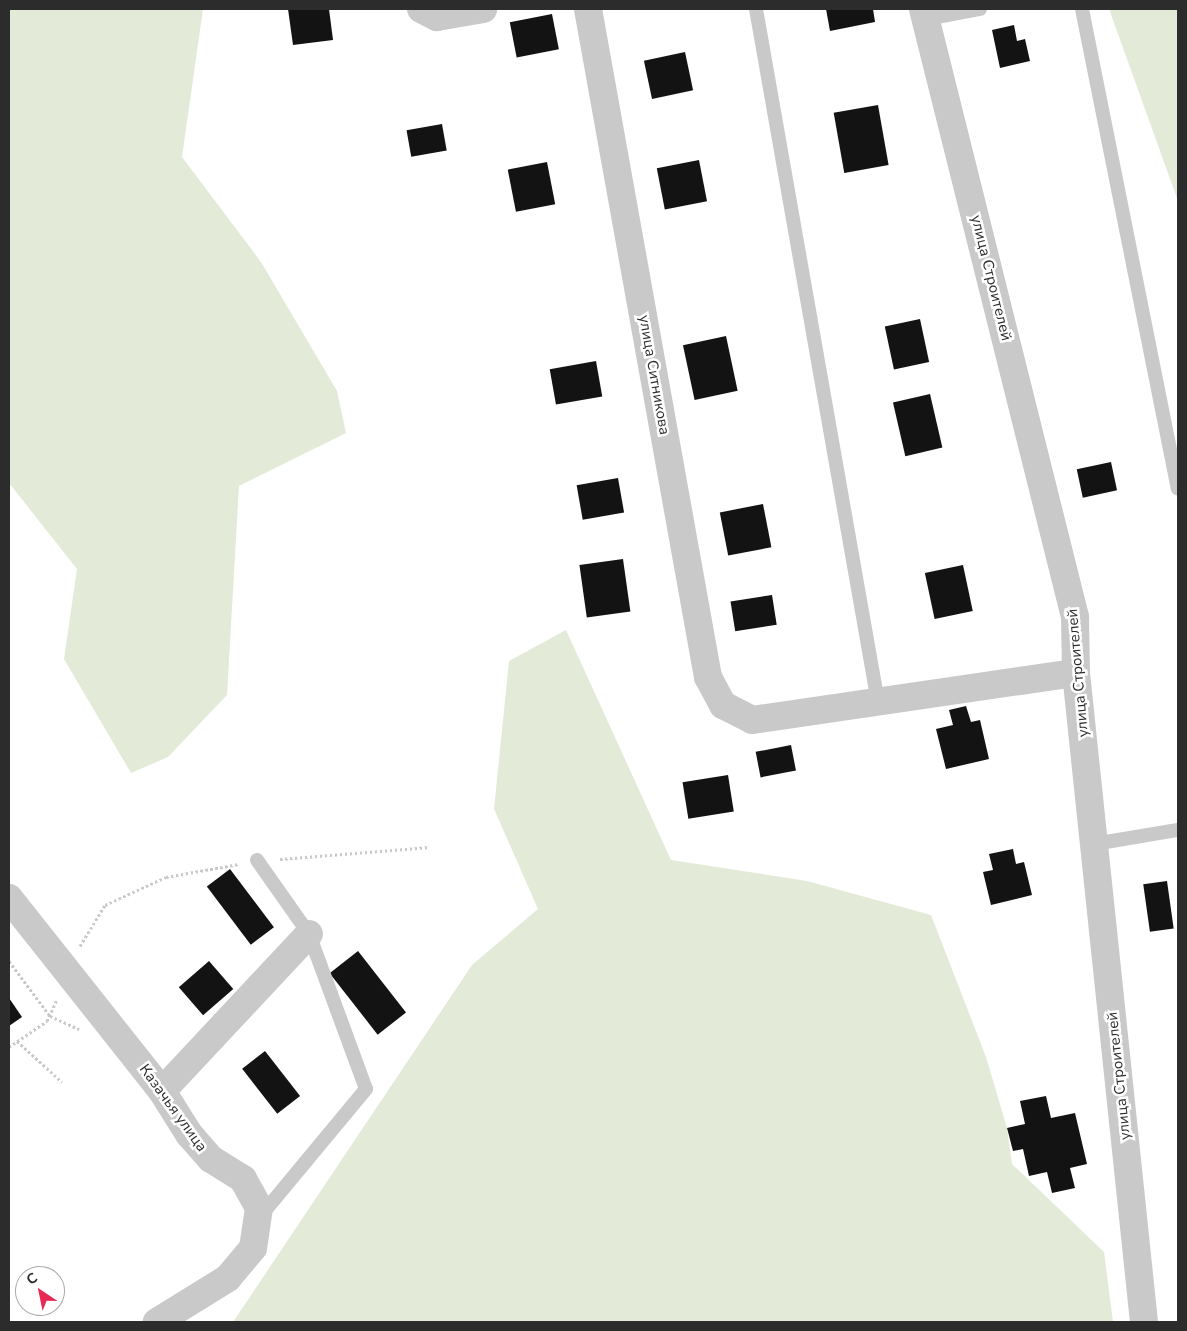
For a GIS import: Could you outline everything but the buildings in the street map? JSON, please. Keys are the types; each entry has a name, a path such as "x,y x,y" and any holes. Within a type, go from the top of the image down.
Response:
{"street":[{"path":"421,9 437,17 483,9"},
{"name":"улица Ситникова","path":"588,9 708,677 722,706 752,720 878,702"},
{"name":"улица Строителей","path":"925,14 1075,617 1076,672 1144,1322"},
{"path":"878,702 1076,672"},
{"name":"Казачья улица","path":"9,898 109,1022 211,1159 242,1179 259,1208 253,1248 228,1278 157,1322"},
{"path":"162,1092 309,934"}],"lane":[{"path":"756,9 878,702"},
{"path":"925,14 980,9"},
{"path":"1082,9 1178,488"},
{"path":"1094,844 1178,830"},
{"path":"257,860 309,934 366,1089 257,1220"}],"path":[{"path":"67,968 105,905 166,877 257,860 428,847"},
{"path":"9,961 50,1016 93,1035 109,1022"},
{"path":"9,1047 50,1016 59,994"},
{"path":"17,1041 62,1082"}],"green space":[{"path":"9,9 203,9 182,157 261,262 337,391 346,433 239,486 227,695 168,757 131,773 64,659 77,569 9,483"},
{"path":"1109,9 1178,9 1178,201"},
{"path":"566,630 671,860 807,881 931,915 986,1057 1007,1128 1012,1164 1104,1252 1113,1322 233,1322 472,965 538,909 494,809 509,661"}]}
